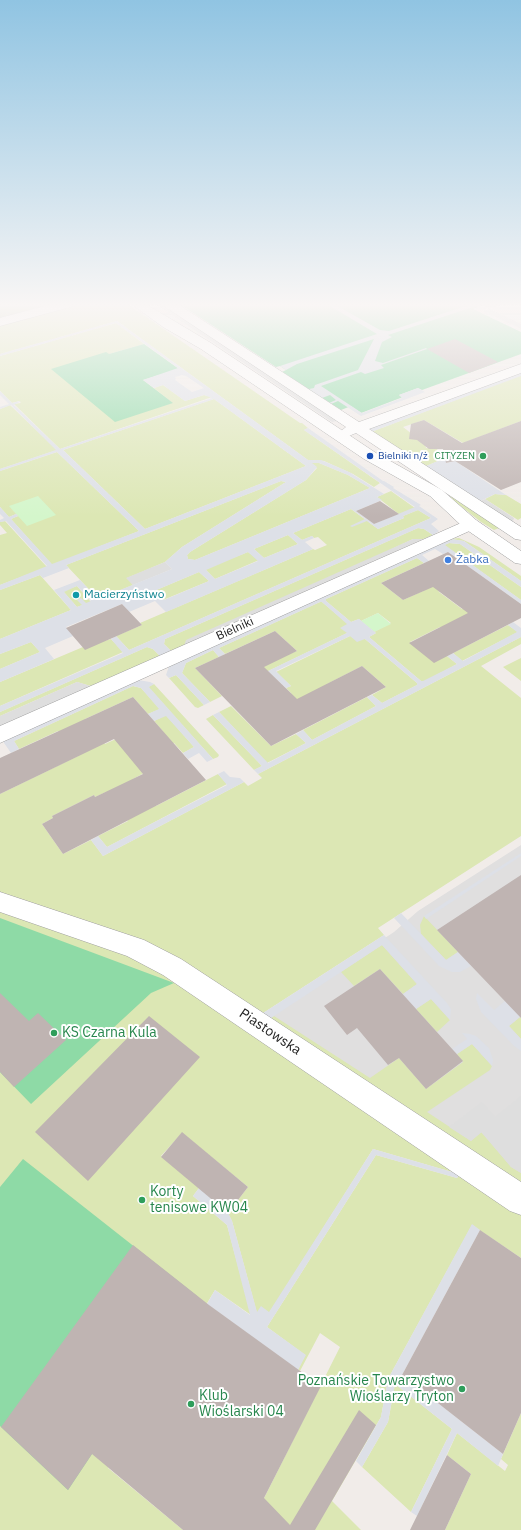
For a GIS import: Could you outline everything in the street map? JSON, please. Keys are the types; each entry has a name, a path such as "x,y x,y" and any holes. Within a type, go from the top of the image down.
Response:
{"street":[{"path":"248,374 370,456 396,481 426,503 470,524 521,559"},
{"path":"277,374 516,532"},
{"path":"339,435 504,374"},
{"path":"292,404 311,397"},
{"name":"Bielniki","path":"0,735 470,524"},
{"path":"491,539 516,532"},
{"name":"Piastowska","path":"0,902 135,948 160,960 521,1200"}],"shaded area":[{"path":"159,374 190,374 308,460 321,460 349,472 384,494 377,497 382,500 356,511 374,524 415,507 304,430 308,428 383,481 394,487 393,488 421,505 419,506 438,519 431,524 439,531 433,535 424,529 418,528 165,639 164,644 172,652 161,657 153,649 147,647 0,712 0,706 123,653 111,639 116,636 129,650 431,518 418,510 403,516 404,518 378,529 367,521 352,527 350,526 365,519 351,509 293,533 302,540 312,536 314,538 305,542 313,549 166,612 155,601 129,612 122,604 66,627 73,636 45,648 54,659 0,682 0,669 40,652 31,642 0,654 0,639 71,610 54,590 80,580 98,599 172,569 165,562 182,547 286,482 281,481 66,565 69,568 43,578 40,575 0,590 0,585 47,566 6,521 0,522 0,520 4,518 0,514 0,507 9,517 16,514 18,516 11,519 52,564 139,531 57,452 0,471 0,469 56,450 11,405 0,409 0,407 9,404 0,395 0,391 12,403 21,401 14,405 60,449 212,398 204,395 185,401 163,385 154,388 143,380","holes":["182,375 186,376 204,388 192,392 175,380 175,377","214,399 306,466 145,529 63,450","312,463 319,463 348,475 370,488 195,560 188,559 187,555 190,552 306,480 317,467","288,535 298,544 264,558 254,549","248,552 258,561 215,579 206,570","199,572 209,581 164,600 154,591","77,586 91,601 86,603 81,598 77,600 82,605 77,607 64,592"]},
{"path":"261,374 272,374 341,420 332,422"},
{"path":"345,374 354,374 321,386 362,413 402,398 399,395 418,388 425,392 361,416 338,401 331,404 329,403 336,400 330,395 322,398 309,389 314,388 315,385"},
{"path":"515,374 521,374 521,376 371,432 367,429"},
{"path":"445,458 447,463 455,461 506,495 495,494 478,502 424,467"},
{"path":"485,499 514,518 512,524 478,502"},
{"path":"413,539 423,539 184,646 186,640"},
{"path":"451,539 464,541 521,581 521,587 460,544 449,543 445,545 521,600 521,604 448,552 443,554 435,549 422,555 429,561 424,563 417,558 326,599 326,601 351,622 359,619 376,633 369,637 421,681 457,664 447,656 453,653 463,661 517,632 508,625 513,622 521,628 521,637 258,774 254,770 262,766 213,715 219,712 268,763 306,743 296,734 303,730 312,740 376,706 367,697 372,695 382,703 417,685 417,683 365,639 357,642 350,636 276,671 291,686 286,688 268,671 347,633 340,628 347,624 322,602 219,648 225,654 219,657 213,650 186,663 182,673 210,702 204,705 176,675 169,678 166,675 169,666"},
{"path":"165,562 172,569 133,585 126,578"},
{"path":"138,680 154,684 149,687 213,759 207,762 199,753 188,759 183,753 194,747 166,716 154,721 148,714 159,709 141,688 133,686 14,741 19,749 11,753 2,740"},
{"path":"77,682 94,687 0,729 0,716"},
{"path":"224,771 230,777 240,778 244,782 103,856 91,840 98,836 107,847 227,785 218,774"},
{"path":"521,845 521,1200 256,1023 394,932 418,911"},
{"path":"521,853 521,856 426,919 424,916"},
{"path":"401,913 446,960 458,952 471,966 460,972 452,972 439,966 394,918"},
{"path":"384,935 447,1003 451,1009 450,1020 431,999 416,1009 403,994 417,984 382,945 268,1020 260,1015"},
{"path":"477,993 494,1010 505,1001 520,1017 509,1026 521,1039 521,1051 514,1046 481,1012 476,999"},
{"path":"462,1033 476,1036 489,1048 493,1060 492,1066 472,1044 457,1054 452,1049 467,1039"},
{"path":"521,1096 521,1173 511,1167 482,1132 471,1141 449,1127 482,1102 495,1117"},
{"path":"373,1149 452,1172 454,1168 461,1172 457,1178 376,1155 267,1327 306,1355 298,1370 207,1304 215,1290 250,1315 227,1225 193,1196 199,1188 228,1213 232,1221 257,1312 261,1306 269,1312"},
{"path":"472,1224 480,1230 402,1375 503,1454 498,1466 457,1433 417,1516 411,1512 452,1429 395,1384 388,1422 362,1467 356,1461 381,1417 388,1379"}],"green space":[{"path":"0,374 136,374 173,403 154,388 163,385 185,401 204,395 212,397 60,449 14,404 21,403 19,401 12,403 0,391"},
{"path":"58,374 161,374 143,380 173,403 115,422"},
{"path":"190,374 230,374 302,423 308,428 304,430 380,483 374,487 353,474 324,461 308,460"},
{"path":"286,374 465,374 422,390 418,388 399,395 403,397 361,413 351,406 341,410"},
{"path":"521,375 521,421 463,443 424,420 403,427 425,444 426,448 435,448 445,455 445,458 424,467 371,432"},
{"path":"214,399 306,466 145,529 63,450"},
{"path":"10,405 57,450 0,469 0,409"},
{"path":"57,452 139,531 52,565 11,519 18,516 9,506 16,514 9,517 0,507 0,471"},
{"path":"311,463 319,463 348,475 370,488 195,560 188,559 187,555 190,552 306,480 317,468"},
{"path":"281,481 286,482 182,547 165,562 127,578 133,585 98,599 66,565"},
{"path":"391,491 415,508 400,515 377,497"},
{"path":"495,494 506,495 521,504 521,518 518,520 485,499"},
{"path":"454,495 502,527 494,530 481,522 449,497"},
{"path":"38,496 56,515 27,526 9,506"},
{"path":"351,509 378,529 404,518 403,516 418,510 431,518 129,650 116,636 142,625 140,623 313,549 315,550 327,545 318,537 314,538 312,536 302,540 293,533"},
{"path":"5,521 47,567 0,585 0,535 7,533 0,525 0,522"},
{"path":"418,528 424,529 433,535 423,539 413,539 172,652 164,644 165,639"},
{"path":"288,535 298,544 264,558 254,549"},
{"path":"459,538 479,547 521,576 521,581 464,541 451,539"},
{"path":"449,543 460,544 521,587 521,600 444,545"},
{"path":"248,552 259,560 215,579 205,569"},
{"path":"417,558 424,563 381,583 403,600 423,591 435,582 439,592 462,609 467,606 476,613 443,629 440,627 410,642 447,656 457,664 424,682 369,637 376,633 374,632 391,623 378,613 361,621 359,619 351,622 326,601 326,599"},
{"path":"199,572 209,581 163,600 154,591"},
{"path":"40,575 71,610 0,639 0,590"},
{"path":"77,586 91,602 77,607 63,591"},
{"path":"322,602 348,624 347,633 262,674 255,667 297,651 275,631 225,654 219,648"},
{"path":"378,613 391,624 374,632 361,621"},
{"path":"508,625 518,632 462,661 453,653"},
{"path":"350,636 365,639 417,683 417,685 382,703 372,695 386,687 362,666 293,704 291,693 286,688 291,686 276,672"},
{"path":"521,637 521,644 481,666 521,698 521,836 378,928 384,935 260,1015 0,894 0,794 78,756 58,731 19,749 14,741 133,686 141,688 160,709 148,714 133,697 85,719 105,744 116,739 144,773 133,779 156,806 218,774 227,784 107,847 98,836 128,821 106,792 95,797 94,795 52,816 53,818 42,824 63,854 91,840 103,856 244,782 248,786 262,778 258,774"},
{"path":"111,639 123,652 0,706 0,682 83,647"},
{"path":"31,642 40,652 0,669 0,654"},
{"path":"147,647 153,649 161,657 94,687 77,682 0,716 0,712"},
{"path":"213,650 219,657 195,668 222,696 210,702 182,673 186,663"},
{"path":"521,658 521,681 503,667"},
{"path":"176,675 204,705 198,708 195,707 169,678"},
{"path":"154,684 219,755 218,757 213,759 148,687"},
{"path":"367,697 376,706 312,740 303,730"},
{"path":"231,706 271,746 296,734 306,743 267,763 219,712"},
{"path":"166,715 194,747 183,753 174,743 171,745 162,730 154,721"},
{"path":"213,715 262,766 254,770 206,719"},
{"path":"0,910 149,963 454,1168 452,1172 373,1149 270,1312 257,1313 232,1221 228,1213 248,1187 182,1133 161,1156 199,1188 193,1196 227,1225 251,1315 215,1290 108,1468 183,1530 0,1530"},
{"path":"424,916 458,952 446,960 421,934 420,925"},
{"name":"KS Czarna Kula","path":"0,918 174,983 151,993 31,1104 0,1072"},
{"path":"382,945 417,984 403,994 380,969 354,986 341,972"},
{"path":"431,999 450,1020 437,1032 416,1009"},
{"path":"274,1016 370,1078 399,1058 426,1089 463,1062 457,1054 472,1044 492,1066 490,1070 427,1112 471,1141 481,1132 511,1167 521,1173 521,1188 268,1020"},
{"path":"520,1017 521,1018 521,1039 509,1026"},
{"path":"376,1155 457,1178 461,1172 521,1213 521,1258 472,1225 388,1379 381,1417 332,1501 361,1530 248,1530 340,1347 320,1333 300,1371 298,1370 305,1355 267,1327"},
{"path":"23,1159 197,1296 68,1490 0,1426 0,1187"},
{"path":"395,1384 452,1429 411,1512 362,1467 388,1422"},
{"path":"521,1413 521,1530 445,1530 471,1474 447,1455 457,1433 505,1471 508,1465 501,1459"}],"building":[{"name":"CITYZEN","path":"424,420 462,443 521,421 521,482 501,490 455,461 446,463 443,449 429,449 417,440 409,439 411,424"},
{"path":"380,501 399,514 374,524 356,511"},
{"path":"448,552 521,604 521,618 434,663 409,643 468,613 433,587 403,600 381,583"},
{"path":"122,604 142,625 85,650 66,628"},
{"path":"275,631 297,651 264,667 297,699 362,666 386,687 271,746 195,668"},
{"path":"133,697 206,780 63,854 42,824 53,818 52,816 94,795 95,797 143,774 114,739 0,794 0,758"},
{"path":"521,875 521,1018 437,930"},
{"path":"380,969 463,1061 426,1089 399,1058 388,1065 357,1028 347,1035 324,1006"},
{"path":"0,993 29,1021 38,1013 66,1040 14,1087 0,1072"},
{"path":"149,1016 200,1057 88,1181 35,1132"},
{"path":"182,1132 248,1187 228,1213 161,1157"},
{"path":"480,1230 521,1258 521,1413 503,1454 402,1375"},
{"path":"133,1245 209,1305 321,1386 264,1498 290,1525 359,1410 376,1425 315,1530 183,1530 92,1454 68,1490 1,1427"},
{"path":"447,1455 471,1474 445,1530 410,1530"}],"place":[{"name":"Bielniki n/ż","path":"370,456"},
{"name":"CITYZEN","path":"483,456"},
{"name":"Żabka","path":"448,560"},
{"name":"Macierzyństwo","path":"76,595"},
{"name":"KS Czarna Kula","path":"54,1033"},
{"name":"Korty tenisowe KW04","path":"142,1200"},
{"name":"Poznańskie Towarzystwo Wioślarzy Tryton","path":"462,1389"},
{"name":"Klub Wioślarski 04","path":"191,1404"}]}
